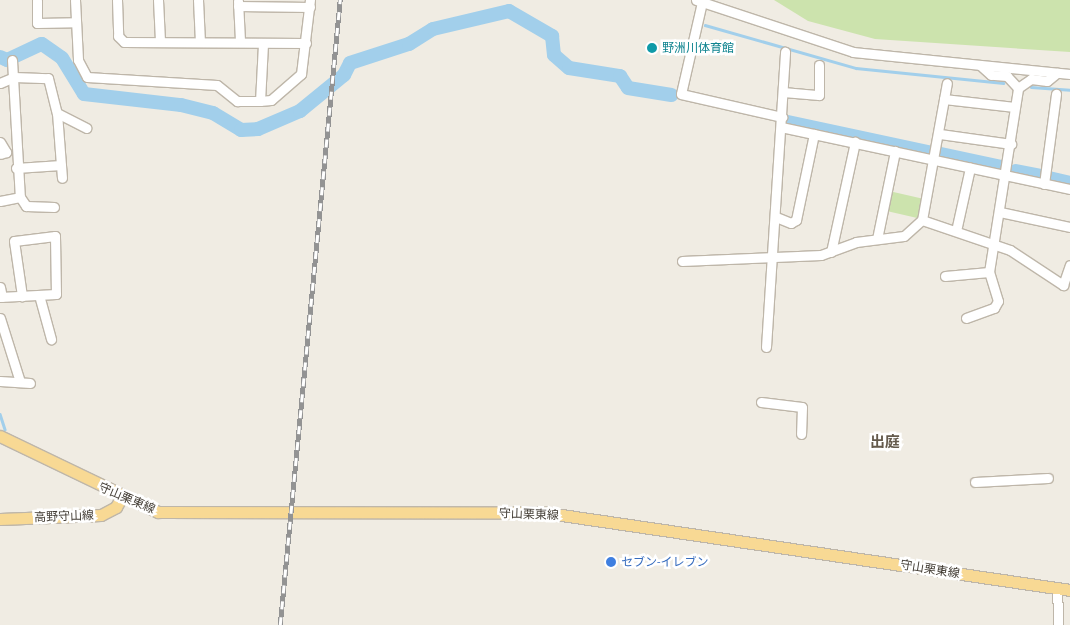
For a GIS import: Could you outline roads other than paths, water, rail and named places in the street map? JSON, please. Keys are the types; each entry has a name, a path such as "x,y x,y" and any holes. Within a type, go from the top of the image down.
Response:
{"main road":[{"name":"守山栗東線","path":"0,436 121,498 171,514 548,513 1070,590"},
{"name":"高野守山線","path":"0,519 101,515 121,498"}],"street":[{"path":"37,0 37,23 76,22"},
{"path":"75,0 78,60 87,77 217,85 237,101 272,100 300,74 306,43 310,3 238,3 240,41"},
{"path":"117,0 118,36 124,42 240,41 263,44 306,43"},
{"path":"158,0 160,41"},
{"path":"198,0 200,42"},
{"path":"782,117 681,94 699,1 853,52 1070,74"},
{"path":"260,101 263,44"},
{"path":"766,347 774,255 785,52"},
{"path":"12,60 16,168 20,197 26,206 54,207"},
{"path":"783,92 818,94 820,65"},
{"path":"980,65 991,75 1007,76 1018,88"},
{"path":"966,318 994,308 998,301 989,272 992,242 1007,176 1018,88 1031,79 1047,80 1057,73"},
{"path":"0,83 13,78 53,82 62,178"},
{"path":"682,261 831,252 877,239 893,241 922,220 940,134 947,82"},
{"path":"1044,184 1056,94"},
{"path":"944,99 1015,107"},
{"path":"57,113 86,128"},
{"path":"781,127 1070,189"},
{"path":"776,217 792,223 796,220 814,134"},
{"path":"940,134 1011,144"},
{"path":"0,142 6,152 0,154"},
{"path":"831,252 855,142"},
{"path":"877,239 895,151"},
{"path":"16,168 61,165"},
{"path":"956,230 970,168"},
{"path":"0,201 20,197"},
{"path":"1000,212 1070,227"},
{"path":"922,220 992,242 1063,285 1070,265"},
{"path":"0,287 1,297 22,296 56,294 55,236 14,241 22,296"},
{"path":"945,276 989,272"},
{"path":"39,295 50,339"},
{"path":"0,318 20,382"},
{"path":"0,381 30,383"},
{"path":"761,402 802,408 800,434"},
{"path":"975,482 1048,478"},
{"path":"1056,588 1058,625"}],"waterway":[{"path":"0,57 7,60 42,44 62,58 84,94 181,105 213,113 241,130 258,129 300,111 344,75 350,63 409,44 433,29 509,11 552,36 554,55 569,68 620,76 628,88 671,95"},
{"path":"705,25 856,68 1003,83"},
{"path":"1031,87 1070,90"},
{"path":"788,122 933,153"},
{"path":"941,154 1001,167"},
{"path":"1016,171 1041,176"},
{"path":"1049,178 1070,183"},
{"path":"0,414 5,429"}],"railway":[{"path":"280,625 340,0"}],"place":[{"name":"野洲川体育館","path":"652,48"},
{"name":"セブン-イレブン","path":"611,562"}],"district":[{"name":"出庭","path":"885,442"}]}
